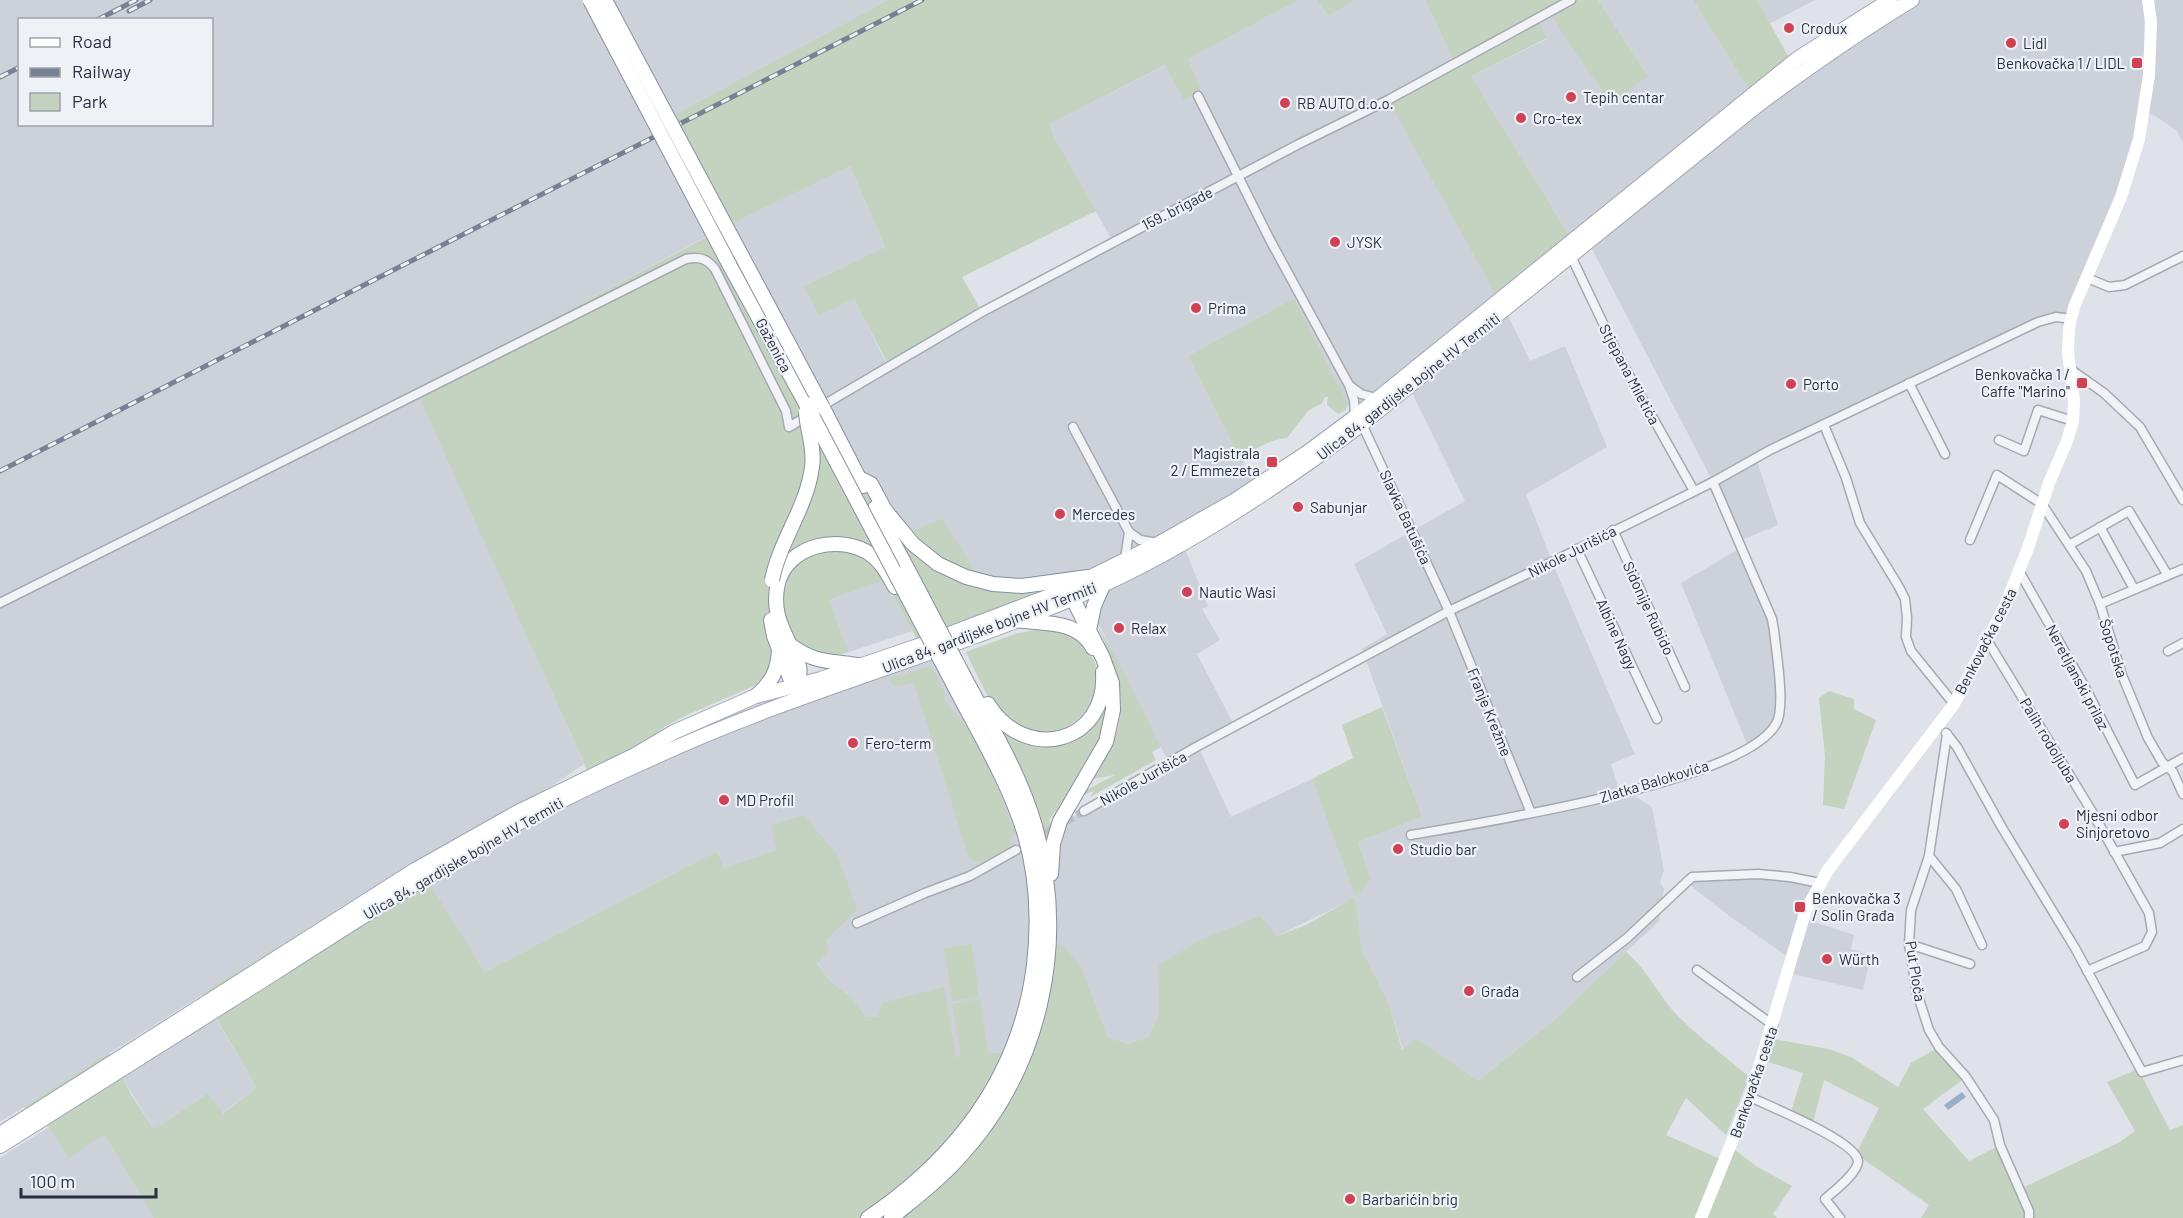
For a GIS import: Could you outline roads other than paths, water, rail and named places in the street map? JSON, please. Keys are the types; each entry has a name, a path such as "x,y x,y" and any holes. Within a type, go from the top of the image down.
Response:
{"main road":[{"name":"Gaženica","path":"590,0 918,616 963,688"},
{"name":"Gaženica","path":"605,0 859,478 963,688"},
{"name":"Ulica 84. gardijske bojne HV Termiti","path":"0,1146 364,915 522,822 660,754 858,665 1104,583 1173,548 1252,501 1315,460 1358,420 1376,398 1797,59 1890,0"},
{"name":"Ulica 84. gardijske bojne HV Termiti","path":"0,1134 415,870 564,788 635,755 674,732 756,696 800,691 1014,621 1066,595 1088,578 1158,544 1234,501 1358,420 1571,256 1759,104 1873,23 1912,0"},
{"name":"Benkovačka cesta","path":"1701,1218 1750,1097 1806,910 1828,870 1943,730 1954,704 2006,606 2067,441 2073,421 2074,401 2068,352 2074,307 2121,197 2139,139 2149,75 2151,22 2148,0"},
{"name":"Benkovačka cesta","path":"2151,22 2157,0"},
{"path":"800,691 799,668 771,623 770,602 777,558 807,494 811,478 813,463 806,404"},
{"path":"859,478 871,484 885,510 913,544 952,571 982,582 1022,586 1088,578"},
{"path":"775,581 798,555 811,549 825,544 853,546 878,561 909,610 918,616"},
{"path":"1089,630 1094,606 1104,583"},
{"path":"1048,888 1053,844 1060,821 1101,752 1112,720 1113,698 1110,674 1089,630 1066,595"},
{"path":"963,688 980,691 996,717 1004,725 1030,738 1039,740 1067,737 1084,726 1099,703 1103,688 1103,672 1091,644 1072,629 1056,624 1014,621"},
{"path":"784,646 820,662 858,665"},
{"path":"756,696 774,676 784,646"},
{"path":"891,1218 956,1162 978,1136 1003,1099 1019,1068 1041,1004 1047,977 1048,888 1045,864 1035,825 1017,776 963,688"},
{"path":"868,1218 910,1186 941,1158 985,1103 1011,1055 1032,980 1036,949 1036,903 1034,873 1025,834 963,688"}],"street":[{"name":"159. brigade","path":"0,603 686,259 696,257 708,261 715,269 786,411 789,427 964,322 1388,100 1571,0"},
{"name":"Slavka Batušića","path":"1198,96 1270,240 1349,385 1358,420 1449,611"},
{"name":"Stjepana Miletića","path":"1571,256 1621,361 1694,491"},
{"path":"2087,279 2109,287 2125,285 2183,256"},
{"name":"Nikole Jurišića","path":"1084,811 1198,746 1449,611 1713,482 1770,450 2038,322 2056,317 2072,319"},
{"path":"2070,368 2104,393 2140,427 2183,500"},
{"path":"1909,383 1945,454"},
{"path":"1349,385 1361,394 1376,398"},
{"path":"1999,440 2024,451 2038,410 2073,421"},
{"path":"1824,425 1846,478 1860,523 1905,599 1906,637 1911,651 1954,704"},
{"path":"1073,427 1129,532 1140,540 1158,544"},
{"path":"1970,540 1997,475 2042,504"},
{"name":"Zlatka Balokovića","path":"1411,836 1628,792 1695,772 1749,748 1768,735 1777,724 1781,711 1772,619 1713,482"},
{"name":"Šopotska","path":"2042,504 2086,571 2100,604 2126,685 2148,738 2162,762 2173,772 2183,794"},
{"path":"2069,545 2130,511 2167,574"},
{"path":"2100,527 2134,588"},
{"name":"Sidonije Rubido","path":"1613,530 1685,687"},
{"path":"1125,559 1129,532"},
{"name":"Albine Nagy","path":"1577,549 1657,719"},
{"path":"2100,604 2183,568"},
{"name":"Neretljanski prilaz","path":"2019,571 2087,691 2135,785 2167,767"},
{"name":"Franje Krežme","path":"1449,611 1531,813"},
{"name":"Palih rodoljuba","path":"1987,640 2091,810 2149,914 2152,932 2145,946 2087,971"},
{"path":"2168,651 2183,643"},
{"path":"1943,730 1957,747 2087,971 2142,1072 2183,1060"},
{"name":"Put Ploča","path":"1943,730 1929,856 1911,910 1910,944 1917,993 1929,1030 1939,1047 1966,1077 1994,1120 2000,1145 2029,1210 2030,1218"},
{"path":"2167,767 2183,758"},
{"path":"2114,852 2160,843 2183,829"},
{"path":"857,923 970,876 1016,850"},
{"path":"1929,856 1956,889 1982,945"},
{"path":"1577,977 1627,938 1692,877 1758,873 1820,883"},
{"path":"1910,944 1970,964"},
{"path":"1697,970 1773,1025"},
{"path":"1750,1097 1837,1139 1856,1154 1858,1162 1855,1171 1825,1199 1840,1218"}],"water":[{"path":"1962,1092 1966,1097 1948,1110 1944,1105"}],"tunnel":[{"path":"1035,839 1084,811"}],"railway":[{"path":"101,18 136,0"},
{"path":"129,11 150,0"},
{"path":"0,471 922,0"},
{"path":"0,77 18,68"}],"place":[{"name":"Crodux","path":"1789,28"},
{"name":"Lidl","path":"2011,43"},
{"name":"Benkovačka 1 / LIDL","path":"2137,63"},
{"name":"Tepih centar","path":"1571,97"},
{"name":"RB AUTO d.o.o.","path":"1285,103"},
{"name":"Cro-tex","path":"1521,118"},
{"name":"JYSK","path":"1335,242"},
{"name":"Prima","path":"1196,308"},
{"name":"Benkovačka 1 / Caffe \"Marino\"","path":"2082,383"},
{"name":"Porto","path":"1791,384"},
{"name":"Magistrala 2 / Emmezeta","path":"1272,462"},
{"name":"Sabunjar","path":"1298,507"},
{"name":"Mercedes","path":"1060,514"},
{"name":"Nautic Wasi","path":"1187,592"},
{"name":"Relax","path":"1119,628"},
{"name":"Fero-term","path":"853,743"},
{"name":"MD Profil","path":"724,800"},
{"name":"Mjesni odbor Sinjoretovo","path":"2064,824"},
{"name":"Studio bar","path":"1398,849"},
{"name":"Benkovačka 3 / Solin Građa","path":"1800,907"},
{"name":"Würth","path":"1827,959"},
{"name":"Građa","path":"1469,991"},
{"name":"Barbarićin brig","path":"1350,1199"}]}
